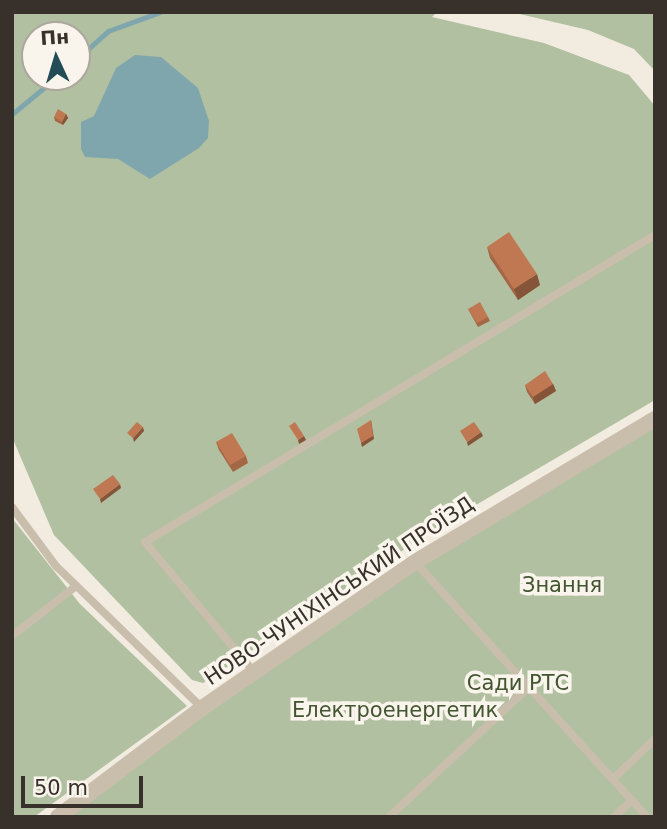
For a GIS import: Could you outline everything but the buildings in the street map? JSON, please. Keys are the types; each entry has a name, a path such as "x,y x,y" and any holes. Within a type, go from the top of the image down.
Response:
{"street":[{"name":"НОВО-ЧУНІХІНСЬКИЙ ПРОЇЗД","path":"58,817 202,708 415,562 654,420"}],"lane":[{"path":"254,673 145,542 655,235"},
{"path":"12,507 56,566 202,708"},
{"path":"415,562 647,817"},
{"path":"12,636 76,586"},
{"path":"389,817 529,687"},
{"path":"613,779 655,739"},
{"path":"614,817 632,800"}],"green space":[{"path":"12,12 437,12 432,17 544,43 629,75 655,106 655,400 435,529 203,683 192,680 54,535 12,437"},
{"path":"511,12 655,12 655,71 634,49 588,30"},
{"name":"Сади РТС","path":"655,424 655,817 65,817 415,562"},
{"path":"12,518 80,604 187,706 34,817 12,817"}],"water":[{"path":"135,55 161,57 198,88 209,121 208,138 199,148 150,179 118,159 85,157 81,149 81,122 94,116 116,68"}],"waterway":[{"path":"91,46 108,31 160,12"},
{"path":"12,114 40,91"}],"park label":[{"name":"Знання","path":"562,585"},
{"name":"Електроенергетик","path":"395,710"}]}
